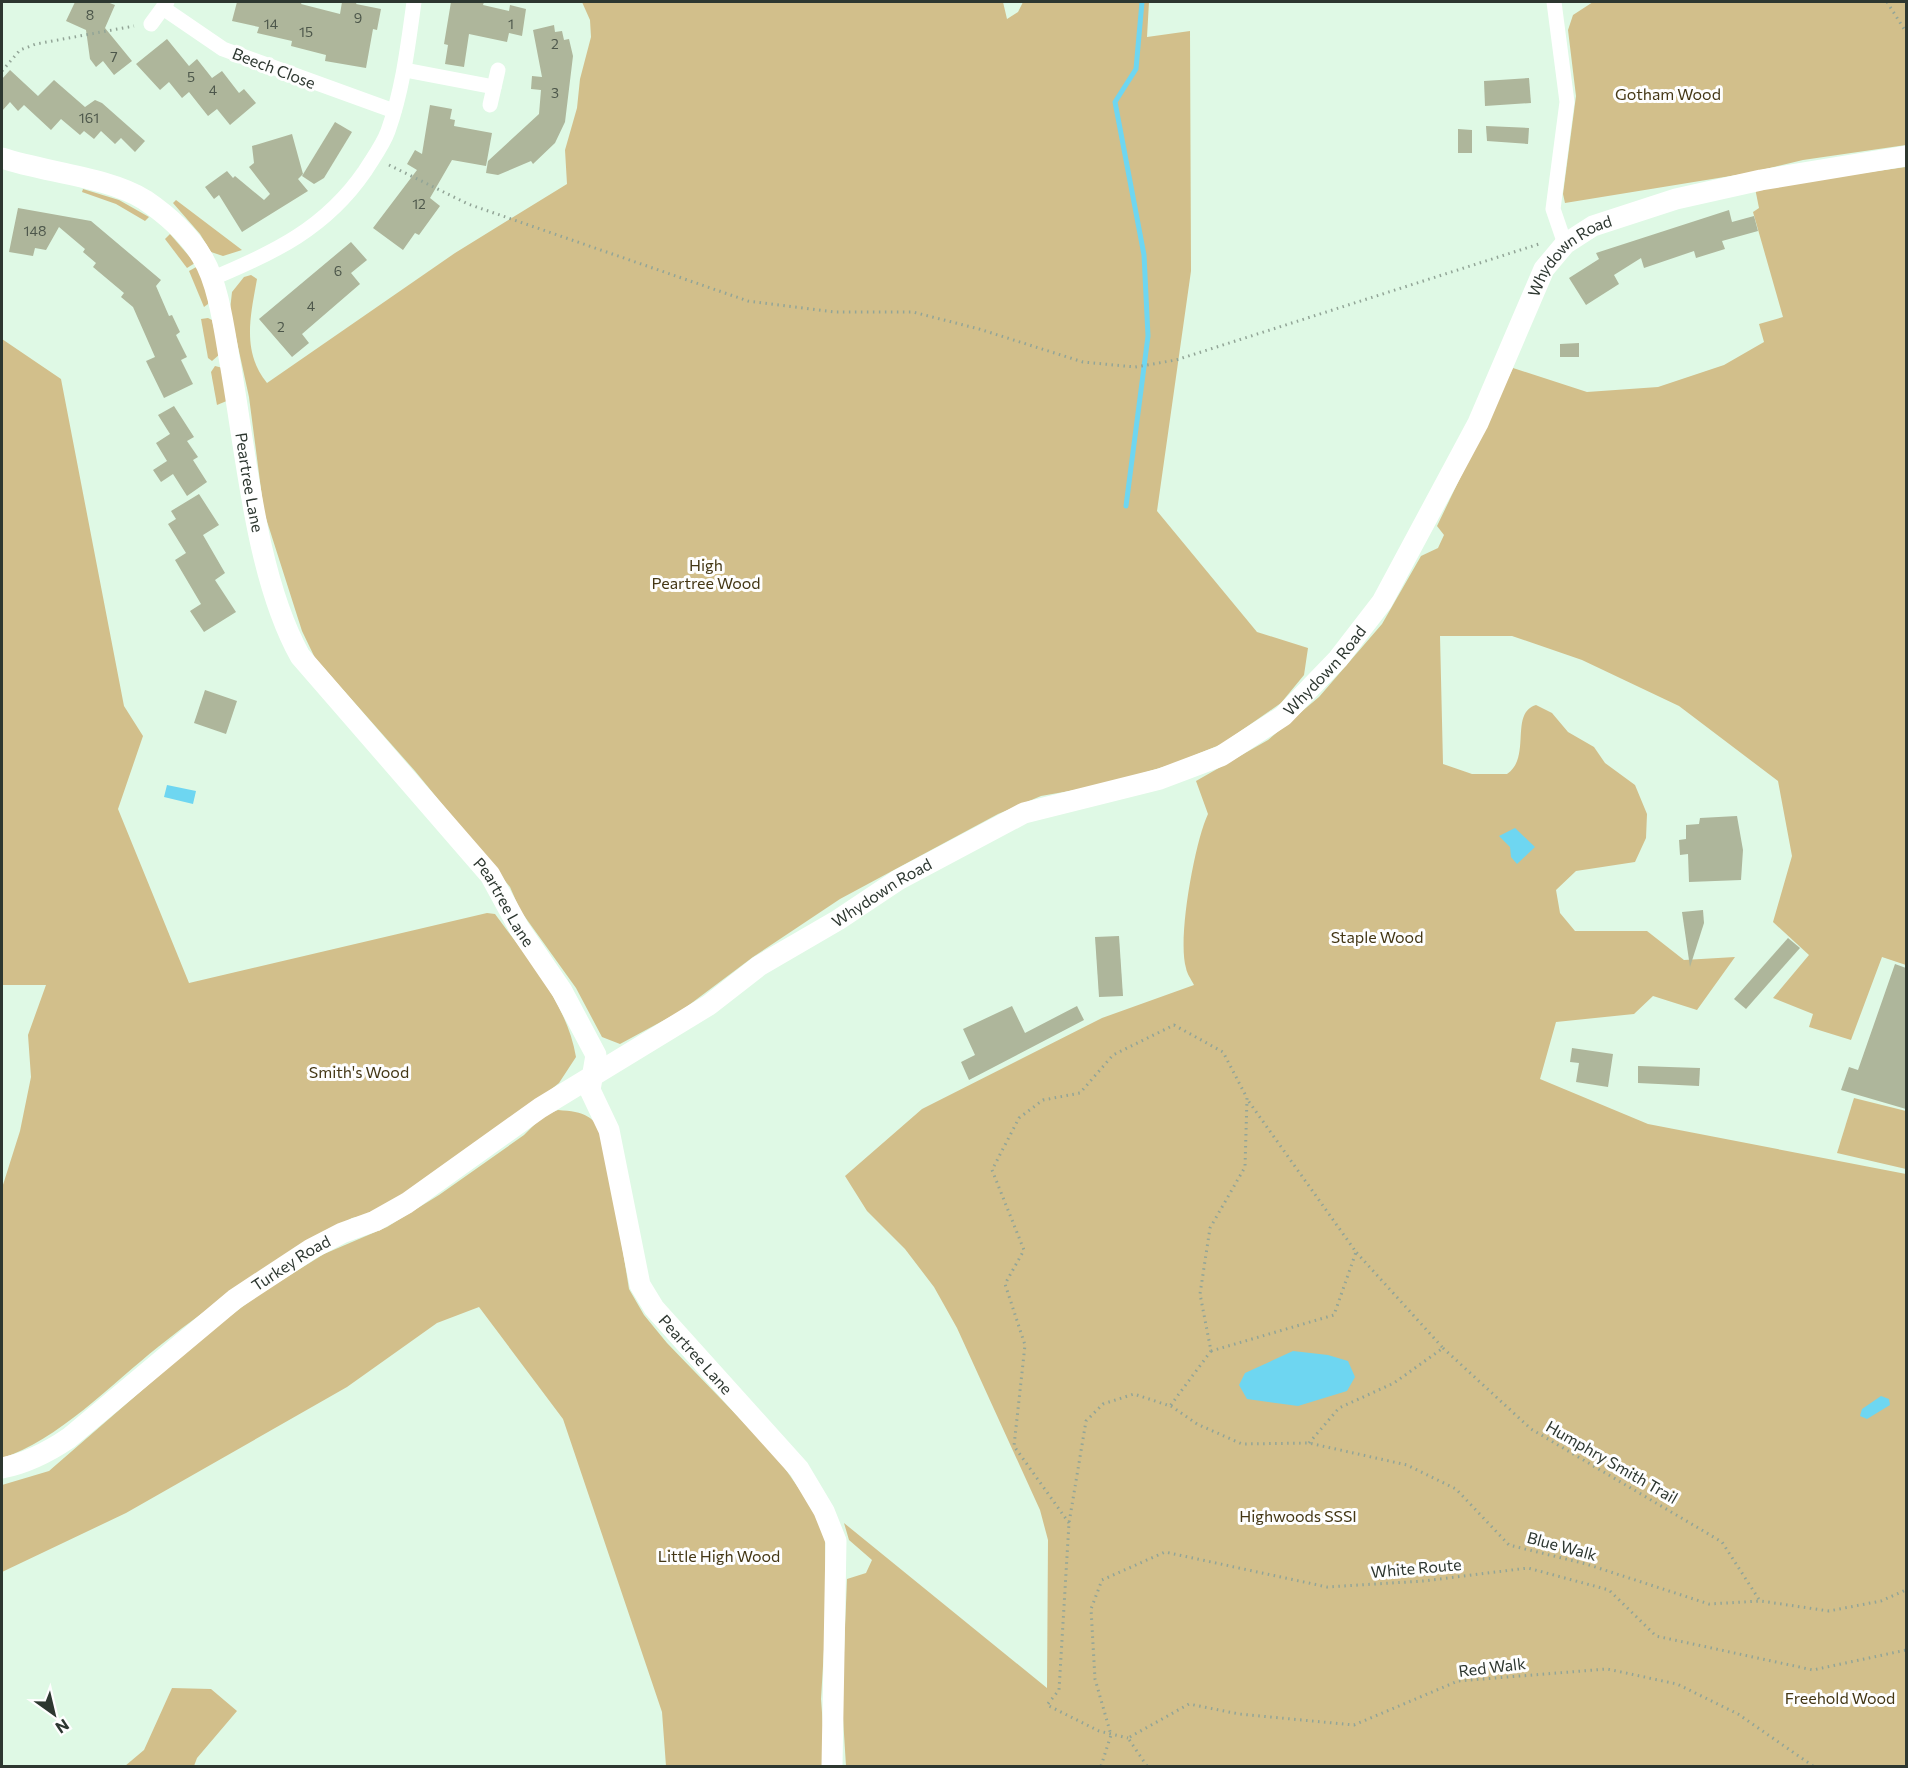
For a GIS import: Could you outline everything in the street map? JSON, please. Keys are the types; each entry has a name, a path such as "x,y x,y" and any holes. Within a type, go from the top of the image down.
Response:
{"street":[{"path":"211,279 267,256 323,220 350,192 374,158 387,133 405,70 414,2"},
{"path":"1554,2 1567,102 1552,209 1566,244"},
{"name":"Beech Close","path":"151,24 165,5 223,49 394,111"},
{"path":"405,70 494,87"},
{"path":"490,105 498,70"},
{"name":"Whydown Road","path":"592,1075 709,1005 759,966 838,920 898,880 1024,813 1160,779 1221,756 1283,716 1338,659 1382,602 1478,423 1545,269 1566,244 1593,226 1676,199 1761,180 1906,156"},
{"name":"Peartree Lane","path":"2,158 126,190 143,199 186,234 204,258 227,349 261,542 288,634 300,656 490,875 519,928 562,991 596,1055 590,1090 609,1130 640,1286 654,1308 799,1468 824,1511 836,1541 832,1767"},
{"name":"Turkey Road","path":"2,1468 23,1464 69,1438 235,1299 311,1249 342,1233 375,1221 407,1203 540,1108 592,1075"}],"path":[{"path":"1887,2 1906,32"},
{"path":"2,71 20,50 36,44 151,24"},
{"path":"374,158 468,204 748,302 834,312 914,312 979,328 1083,362 1135,367 1176,360 1539,243 1566,244"},
{"name":"Humphry Smith Trail","path":"1069,1523 1014,1446 1025,1345 1005,1284 1024,1250 992,1170 1019,1118 1042,1100 1080,1093 1113,1055 1174,1025 1223,1052 1247,1098 1356,1252 1443,1348 1530,1428 1722,1542 1761,1601"},
{"name":"Humphry Smith Trail","path":"1211,1351 1200,1294 1206,1250 1210,1228 1245,1167 1247,1098"},
{"path":"1148,1765 1128,1738 1111,1735 1047,1705 1059,1690 1069,1523 1086,1421 1103,1404 1134,1394 1170,1406 1211,1351 1334,1315 1356,1252"},
{"path":"1309,1443 1339,1408 1394,1383 1443,1348"},
{"name":"Blue Walk","path":"1170,1406 1197,1424 1242,1444 1309,1443 1407,1465 1456,1489 1509,1545 1586,1564 1709,1604 1761,1601 1829,1611 1881,1602 1906,1590"},
{"name":"White Route","path":"1111,1735 1095,1679 1091,1609 1102,1580 1165,1552 1327,1587 1424,1581 1528,1568 1609,1590 1656,1636 1813,1670 1906,1650"},
{"name":"Red Walk","path":"1128,1738 1189,1704 1239,1714 1354,1725 1458,1681 1607,1669 1677,1684 1738,1714 1813,1767"},
{"path":"1101,1767 1111,1735"}],"green space":[{"name":"High Peartree Wood","path":"582,2 1003,2 1007,19 1018,12 1023,2 1149,2 1147,37 1190,31 1191,271 1157,511 1257,632 1308,648 1304,675 1281,703 1222,744 1173,764 1103,785 1041,796 998,814 840,899 753,957 681,1011 620,1044 602,1037 576,988 520,910 510,887 415,771 315,658 302,631 264,512 249,397 230,310 232,292 244,277 251,275 257,279 250,321 251,347 259,371 267,383 455,253 567,184 565,150 577,108 580,79 591,37 590,20"},
{"name":"Gotham Wood","path":"1593,2 1906,2 1906,145 1803,160 1749,173 1565,203 1563,194 1576,96 1568,30 1573,15"},
{"path":"1906,167 1906,965 1882,957 1851,1040 1809,1027 1813,1014 1773,998 1809,955 1773,922 1792,856 1778,781 1679,706 1582,660 1512,636 1440,636 1443,764 1472,774 1507,774 1518,757 1524,717 1528,710 1536,705 1552,713 1568,732 1594,747 1605,763 1635,785 1647,814 1646,838 1635,862 1576,871 1556,890 1560,913 1575,931 1647,931 1684,960 1735,957 1697,1010 1653,996 1634,1014 1556,1022 1540,1079 1648,1124 1906,1174 1906,1766 846,1766 842,1702 847,1579 866,1573 872,1560 849,1540 844,1523 1047,1688 1048,1540 1040,1510 957,1328 934,1287 905,1249 867,1211 845,1176 922,1109 1102,1018 1194,985 1187,970 1184,936 1193,867 1208,814 1196,781 1268,740 1319,697 1382,624 1421,556 1438,548 1444,535 1437,526 1513,368 1587,392 1658,387 1724,365 1764,342 1759,324 1783,317 1753,212 1759,208 1755,188"},
{"path":"83,189 119,200 149,217 145,221 116,204 82,192"},
{"path":"176,200 242,250 223,256 211,252 200,234 173,203"},
{"path":"170,234 195,263 187,268 165,239"},
{"path":"198,266 208,294 208,304 204,307 189,271"},
{"path":"201,319 212,320 220,354 212,361 208,358"},
{"name":"Smith's Wood","path":"2,339 61,379 124,706 143,736 118,809 189,983 487,913 495,914 555,1000 571,1037 576,1057 559,1083 526,1110 446,1167 371,1214 352,1218 252,1278 181,1329 84,1410 43,1439 2,1458 2,1188 20,1131 31,1077 28,1035 46,985 2,985"},
{"path":"215,366 223,368 229,400 217,405 211,372"},
{"path":"1854,1098 1906,1111 1906,1169 1837,1153"},
{"name":"Little High Wood","path":"558,1110 588,1116 597,1125 605,1140 629,1289 644,1315 667,1343 777,1457 811,1506 825,1538 826,1616 821,1699 826,1766 666,1766 662,1712 563,1419 479,1307 437,1323 347,1387 126,1513 2,1572 2,1485 49,1471 209,1332 258,1295 324,1254 387,1227 439,1195 524,1135 543,1116"},
{"path":"172,1688 211,1689 237,1711 197,1758 194,1766 125,1766 144,1750"}],"water":[{"path":"167,785 196,791 193,804 164,797"},
{"path":"1515,828 1535,847 1517,864 1511,857 1510,847 1499,836"},
{"path":"1293,1351 1328,1355 1348,1361 1355,1377 1347,1391 1298,1406 1247,1399 1239,1385 1245,1373"},
{"path":"1881,1396 1889,1399 1890,1405 1867,1419 1860,1416 1862,1409"}],"building":[{"path":"75,2 107,2 115,5 105,28 132,61 114,75 103,61 96,67 90,59 86,30 66,21"},
{"path":"237,2 302,2 301,4 340,14 342,2 357,2 356,4 381,9 377,30 373,29 366,68 325,61 326,55 291,46 292,41 257,33 259,27 232,21"},
{"path":"451,2 484,2 483,5 509,11 510,5 526,9 522,36 509,33 507,42 469,34 464,67 445,64 448,45 444,44"},
{"path":"554,25 555,32 562,31 564,40 569,39 573,56 565,122 555,143 533,164 531,161 498,175 486,173 488,161 539,114 541,90 531,89 532,76 542,77 533,30"},
{"path":"167,39 189,66 197,59 212,78 222,71 239,93 244,89 256,103 230,125 217,109 208,116 189,92 182,98 169,82 160,90 136,64"},
{"path":"10,70 38,96 54,80 85,107 95,100 102,103 145,141 135,152 121,138 115,144 101,131 94,139 84,131 80,135 61,119 51,130 24,105 18,111 10,102 2,111 2,79"},
{"path":"1529,78 1531,103 1485,106 1484,81"},
{"path":"430,105 452,109 450,119 455,120 454,126 492,133 486,166 452,160 430,198 440,206 419,235 415,233 403,250 373,228 417,170 407,164 415,150 422,154"},
{"path":"335,122 352,132 324,178 314,184 302,176"},
{"path":"1486,126 1529,128 1528,144 1487,141"},
{"path":"1458,129 1472,130 1472,153 1458,153"},
{"path":"292,134 303,174 298,179 308,191 242,232 219,195 214,199 205,187 227,171 233,178 235,176 264,200 270,194 249,167 254,163 252,146"},
{"path":"18,208 91,221 161,280 156,286 169,316 172,315 180,332 176,335 187,357 181,360 193,384 164,398 146,361 155,357 133,307 121,297 124,293 93,267 96,263 83,252 85,249 59,227 46,250 35,248 33,256 9,252"},
{"path":"1729,210 1732,222 1754,216 1758,231 1722,241 1725,249 1696,258 1694,251 1644,268 1641,258 1614,275 1619,284 1586,305 1569,278 1599,259 1596,253"},
{"path":"351,242 367,260 351,273 360,284 302,334 309,343 292,357 259,319"},
{"path":"1579,343 1579,357 1560,357 1560,344"},
{"path":"174,406 194,437 187,441 198,457 193,460 207,482 187,496 173,474 161,482 153,470 167,461 156,443 170,434 158,415"},
{"path":"199,494 219,525 203,535 225,573 215,580 236,612 204,632 190,611 201,604 175,560 186,553 168,524 176,519 171,511"},
{"path":"205,690 237,701 226,734 194,723"},
{"path":"1737,816 1743,850 1741,880 1689,882 1688,854 1680,855 1679,840 1686,839 1686,825 1699,824 1700,818"},
{"path":"1703,910 1704,923 1690,967 1682,912"},
{"path":"1119,936 1123,996 1099,997 1095,937"},
{"path":"1788,938 1800,948 1746,1009 1734,999"},
{"path":"1895,964 1906,968 1906,1109 1841,1090 1849,1067 1858,1070"},
{"path":"1012,1006 1025,1033 1077,1006 1084,1020 969,1080 961,1062 975,1055 963,1029"},
{"path":"1572,1048 1613,1054 1608,1087 1576,1082 1579,1063 1570,1062"},
{"path":"1638,1066 1700,1068 1699,1086 1638,1083"}],"waterway":[{"path":"1126,506 1148,336 1144,255 1115,102 1136,69 1142,2"}],"park label":[{"name":"Staple Wood","path":"1377,937"},
{"name":"Highwoods SSSI","path":"1298,1516"},
{"name":"Freehold Wood","path":"1840,1698"}]}
